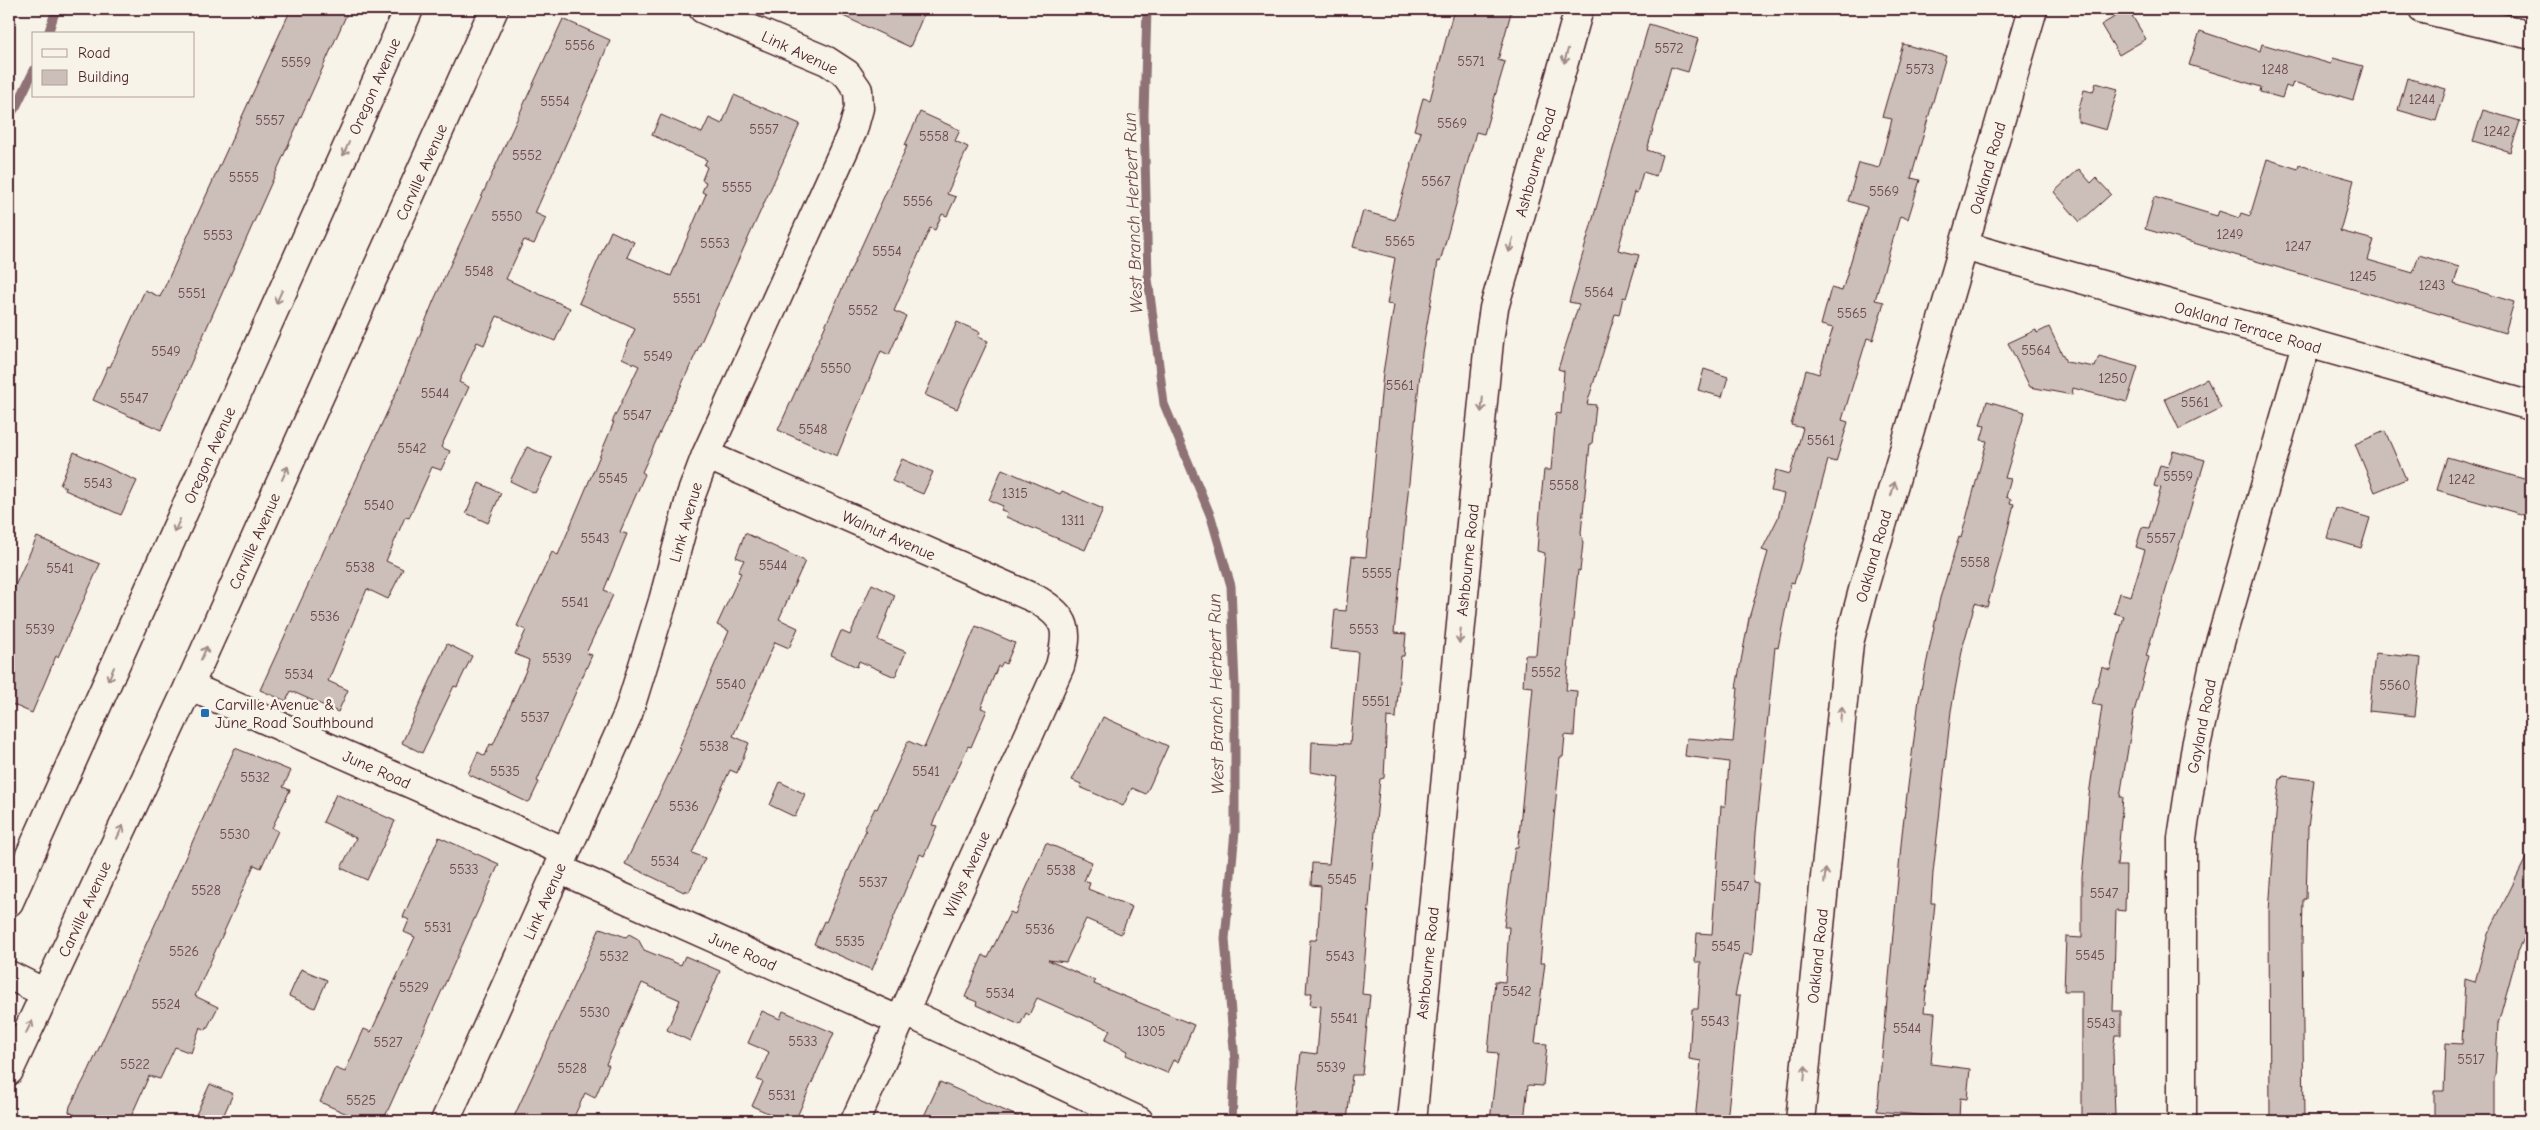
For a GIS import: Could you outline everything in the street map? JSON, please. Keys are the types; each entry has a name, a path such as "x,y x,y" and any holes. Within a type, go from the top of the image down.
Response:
{"street":[{"name":"Oregon Avenue","path":"9,902 409,9"},
{"name":"Carville Avenue","path":"9,1071 189,686 494,9"},
{"name":"Link Avenue","path":"445,1121 628,714 664,601 690,495 706,455 853,130 859,108 858,90 847,74 827,61 703,9"},
{"name":"Ashbourne Road","path":"1412,1121 1489,341 1496,298 1579,9"},
{"name":"Oakland Road","path":"1800,1121 1850,643 1863,590 2033,9"},
{"path":"2424,9 2531,35"},
{"name":"Oakland Terrace Road","path":"1964,246 2531,406"},
{"name":"Gayland Road","path":"2182,1121 2182,838 2196,746 2215,660 2306,344"},
{"name":"Walnut Avenue","path":"706,455 1036,599 1055,610 1065,624"},
{"name":"Willys Avenue","path":"854,1121 1060,666 1066,642 1065,624"},
{"name":"June Road","path":"189,686 902,1016 1139,1121"},
{"path":"9,975 45,993"}],"building":[{"path":"291,9 349,9 161,430 93,400 145,290 160,297"},
{"path":"828,9 926,9 910,47"},
{"path":"1454,9 1512,9 1498,60 1505,62 1484,134 1476,132 1440,262 1438,261 1422,353 1394,633 1406,634 1404,656 1401,656 1396,718 1387,717 1384,778 1380,779 1362,994 1370,995 1362,1075 1352,1075 1347,1121 1294,1121 1301,1052 1317,1054 1321,1006 1310,1005 1312,993 1306,993 1310,940 1316,940 1318,931 1321,886 1311,885 1312,863 1329,864 1339,777 1311,772 1312,742 1350,744 1358,652 1331,649 1335,610 1346,611 1352,556 1366,557 1383,373 1394,305 1387,304 1395,258 1353,247 1363,211 1395,220 1421,132 1414,130 1423,98 1430,100"},
{"path":"2128,9 2146,39 2119,55 2101,25"},
{"path":"563,19 610,40 601,65 535,213 546,218 534,244 524,240 506,279 570,308 555,341 497,316 484,345 477,342 459,382 469,387 441,447 450,451 441,470 432,467 409,518 405,517 386,561 403,569 388,599 367,589 328,681 348,690 338,712 291,691 286,701 260,690 400,384 434,300"},
{"path":"1649,24 1698,39 1688,72 1671,67 1647,150 1662,155 1656,176 1643,172 1637,193 1634,192 1618,250 1639,255 1626,298 1623,297 1619,315 1615,314 1587,404 1596,405 1592,444 1590,444 1581,533 1583,543 1580,571 1578,570 1566,690 1577,691 1574,736 1565,735 1563,757 1560,757 1540,963 1545,963 1535,1043 1547,1044 1543,1086 1528,1085 1524,1121 1490,1121 1498,1053 1488,1052 1495,981 1505,982 1509,927 1504,927 1515,847 1518,847 1533,687 1523,686 1525,655 1536,655 1545,553 1537,551 1541,499 1544,470 1551,470 1556,413 1561,414 1564,371 1558,369 1579,304 1569,302"},
{"path":"2200,31 2260,51 2262,44 2331,64 2333,58 2363,66 2353,100 2293,82 2291,88 2286,86 2282,98 2260,92 2261,87 2189,65"},
{"path":"1903,44 1946,56 1911,178 1920,180 1908,219 1900,216 1875,300 1884,302 1873,340 1867,338 1842,420 1848,422 1836,462 1828,460 1799,569 1794,583 1791,582 1778,648 1775,647 1756,833 1753,883 1758,884 1752,955 1744,954 1735,996 1740,996 1727,1121 1695,1121 1701,1061 1689,1059 1692,1009 1698,1009 1701,962 1695,962 1697,933 1712,934 1721,806 1726,804 1729,762 1685,756 1687,738 1733,742 1738,688 1736,688 1749,618 1768,552 1762,550 1778,518 1784,494 1771,491 1776,470 1790,474 1803,428 1791,425 1806,370 1819,374 1833,328 1821,325 1831,288 1842,291 1867,207 1848,201 1859,163 1879,168 1892,119 1882,117"},
{"path":"2407,78 2446,89 2436,121 2398,110"},
{"path":"2096,83 2118,89 2106,130 2078,122 2078,112 2084,90 2093,92"},
{"path":"734,95 800,124 642,472 645,474 620,532 627,534 604,590 613,595 586,653 592,655 537,781 539,782 530,801 527,802 468,774 478,752 485,756 490,744 493,745 527,668 529,660 515,654 526,630 517,626 552,552 558,555 614,422 612,422 639,366 622,358 635,329 579,303 611,231 634,242 627,257 671,276 706,194 702,192 706,182 702,180 707,167 704,165 707,160 652,135 661,115 702,133 709,118 722,124"},
{"path":"2483,110 2520,121 2510,152 2473,141"},
{"path":"920,112 960,130 955,141 968,147 947,194 956,197 947,216 942,214 935,230 930,228 894,311 906,316 889,355 881,351 837,456 778,430 907,146 905,145"},
{"path":"2267,159 2298,169 2299,165 2354,180 2340,231 2374,240 2368,260 2413,273 2419,255 2459,267 2454,284 2514,302 2505,333 2145,229 2154,197 2217,216 2219,211 2239,218 2241,213 2250,216"},
{"path":"2079,169 2091,183 2096,178 2111,194 2080,222 2054,192"},
{"path":"957,322 980,332 978,337 988,341 957,409 925,395"},
{"path":"2049,327 2066,362 2095,367 2099,356 2138,367 2127,402 2073,388 2072,395 2030,387 2008,343 2036,330 2037,333"},
{"path":"1704,369 1728,377 1722,397 1698,390"},
{"path":"2207,379 2221,408 2179,429 2165,399"},
{"path":"1987,401 2025,412 2005,478 2011,479 2006,497 2011,499 2010,503 2014,504 2003,549 1987,607 1975,603 1963,646 1951,711 1933,873 1931,903 1935,903 1924,1012 1935,1013 1931,1064 1970,1069 1967,1099 1960,1098 1959,1119 1877,1111 1902,834 1919,699 1940,598 1959,537 1961,538 1987,441 1981,440 1985,426 1980,425"},
{"path":"2385,431 2406,479 2375,492 2355,444"},
{"path":"527,447 552,458 535,493 510,481"},
{"path":"2173,451 2205,460 2146,656 2149,657 2134,712 2120,797 2123,797 2117,866 2126,866 2125,911 2116,910 2113,1011 2121,1011 2121,1035 2115,1035 2113,1051 2115,1116 2082,1117 2082,991 2064,991 2066,937 2082,938 2082,878 2089,795 2102,706 2092,704 2102,667 2110,670 2124,616 2114,613 2120,593 2131,596 2145,550 2136,547 2142,527 2149,528 2161,488 2154,486 2160,465 2168,467"},
{"path":"74,452 137,481 121,515 65,490 66,488 60,485"},
{"path":"2447,457 2531,481 2531,517 2437,490"},
{"path":"902,459 933,472 923,494 892,481"},
{"path":"1002,469 1060,494 1062,491 1103,509 1085,550 1006,517 1007,512 1001,510 1003,506 989,500"},
{"path":"479,483 501,493 488,523 466,513"},
{"path":"2336,508 2370,518 2361,548 2327,538"},
{"path":"745,533 805,561 779,619 798,628 789,648 775,642 733,736 749,743 737,773 730,770 692,853 705,858 689,892 685,890 684,892 625,864 681,749 679,748 729,631 717,625 741,573 738,572 744,560 736,557"},
{"path":"37,537 100,564 58,657 56,656 32,713 9,703 9,599"},
{"path":"872,584 895,595 878,640 906,652 895,677 859,661 857,667 831,655 841,631 850,635"},
{"path":"976,626 1015,643 1006,664 1003,662 1000,667 998,666 981,708 987,710 971,747 968,746 932,825 937,826 924,856 920,854 872,970 814,944 824,921 826,922 866,830 864,830 875,808 877,809 908,741 924,748"},
{"path":"447,644 472,656 457,687 454,686 422,753 402,743"},
{"path":"2375,653 2421,658 2415,716 2369,711"},
{"path":"1103,717 1168,746 1146,794 1132,788 1123,806 1080,787 1081,784 1072,780"},
{"path":"235,748 291,771 283,787 290,790 272,828 278,831 261,868 254,865 195,996 218,1007 206,1030 200,1027 191,1053 175,1047 160,1079 149,1076 129,1121 88,1121 69,1112 70,1106 89,1070"},
{"path":"2283,776 2314,780 2308,828 2306,899 2303,899 2304,1121 2270,1121 2269,911 2277,802 2280,779"},
{"path":"780,782 805,794 795,817 770,805"},
{"path":"336,794 395,821 367,880 341,868 356,838 323,822"},
{"path":"439,837 499,864 383,1121 363,1121 320,1102 335,1068 345,1072 364,1029 371,1032 415,937 404,932 409,920 403,917"},
{"path":"1046,843 1092,862 1084,881 1090,883 1088,889 1132,907 1121,934 1086,919 1066,962 1048,960 1095,981 1094,984 1194,1025 1178,1062 1173,1060 1167,1073 1126,1055 1128,1051 1105,1040 1110,1030 1037,998 1029,1015 1026,1013 1020,1025 976,1005 977,1002 965,997 983,955 988,958 1010,912 1015,914"},
{"path":"2531,848 2531,924 2518,951 2498,1024 2494,1076 2494,1121 2434,1121 2434,1091 2444,1091 2446,1043 2462,1044 2465,979 2475,982 2488,934"},
{"path":"600,928 626,937 629,934 638,939 644,950 681,965 685,956 720,971 690,1041 667,1030 680,1000 642,983 606,1064 609,1065 595,1098 585,1093 572,1121 512,1121"},
{"path":"301,969 327,980 315,1008 289,996"},
{"path":"762,1011 780,1019 783,1011 834,1033 795,1121 786,1121 752,1106 763,1082 757,1080 769,1052 748,1043"},
{"path":"940,1082 1028,1121 936,1121 924,1116"},
{"path":"210,1084 233,1094 221,1121 193,1121"}],"waterway":[{"path":"49,32 56,9"},
{"name":"West Branch Herbert Run","path":"1147,9 1144,114 1148,279 1164,404 1211,517 1231,586 1235,686 1235,831 1225,939 1235,1062 1232,1121"},
{"path":"9,116 16,107 32,74"}],"place":[{"name":"Carville Avenue & June Road Southbound","path":"205,713"}]}
